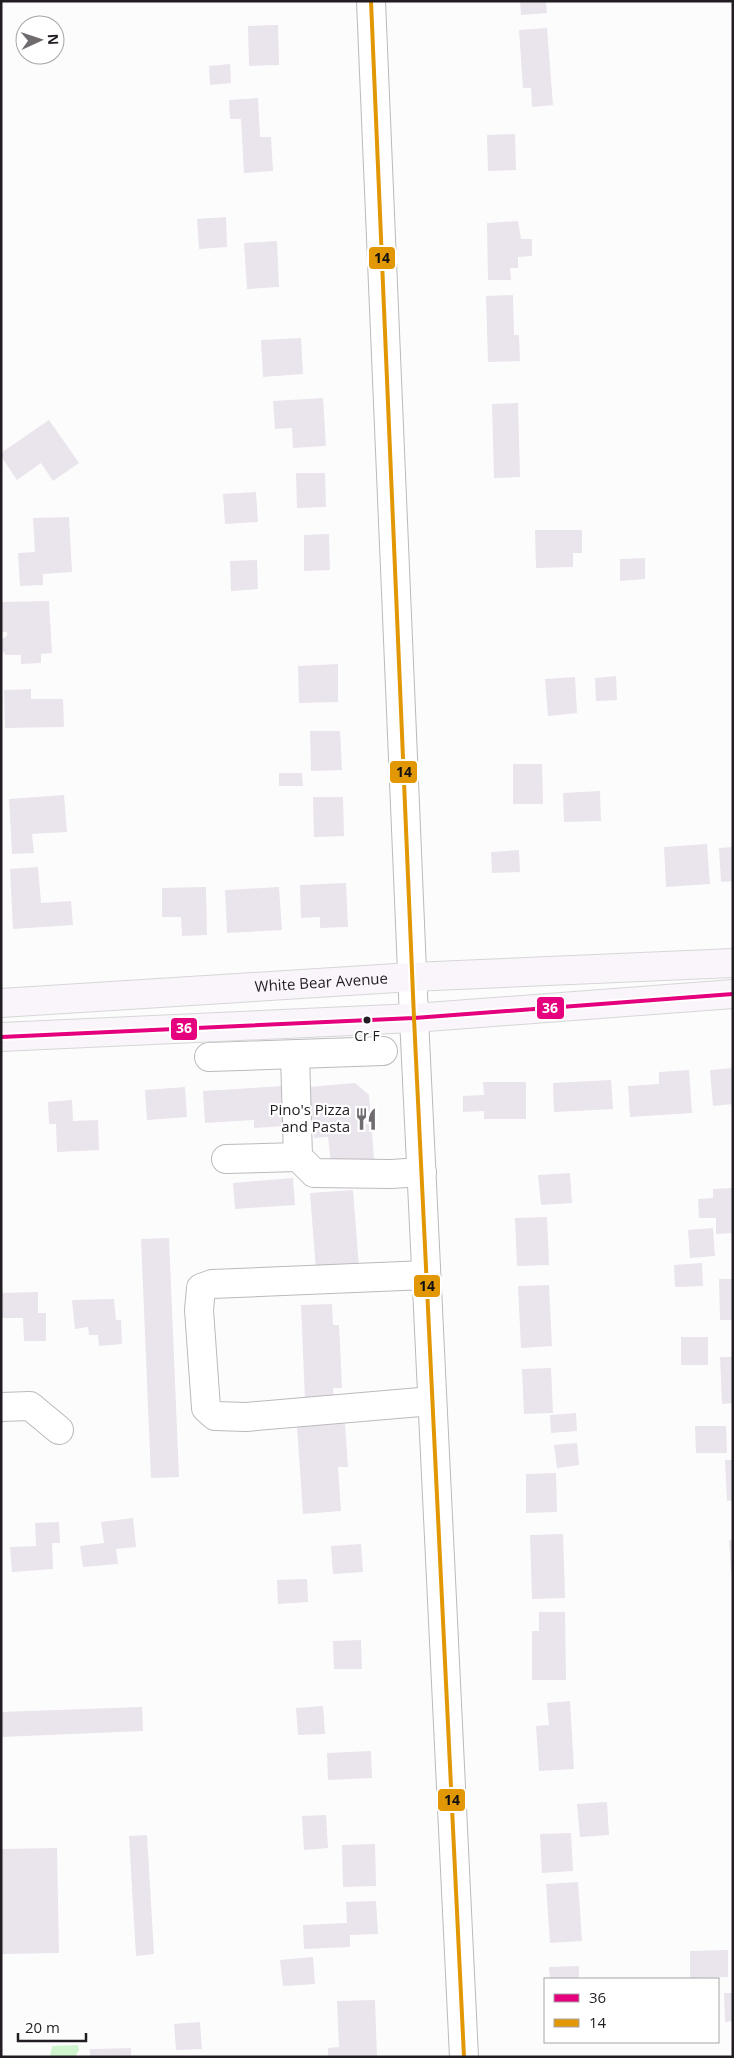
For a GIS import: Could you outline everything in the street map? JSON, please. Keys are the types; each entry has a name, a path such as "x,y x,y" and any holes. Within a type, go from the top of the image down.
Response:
{"main road":[{"name":"White Bear Avenue","path":"1,1003 412,977 733,963"},
{"path":"1,1037 414,1018 733,994"}],"street":[{"path":"371,1 412,977 464,2057"},
{"path":"209,1058 382,1051"},
{"path":"294,1055 298,1157 314,1173 391,1174 422,1172"},
{"path":"226,1159 298,1157"},
{"path":"426,1275 212,1284 201,1288 199,1310 206,1408 215,1416 246,1417 432,1401"},
{"path":"1,1407 30,1406 59,1430"}],"shaded area":[{"path":"78,2045 79,2050 75,2057 50,2057 52,2046"}],"building":[{"path":"520,1 546,1 547,13 521,15"},
{"path":"278,25 279,65 249,66 248,26"},
{"path":"547,28 553,105 532,107 531,88 523,88 519,30"},
{"path":"230,64 231,83 210,85 209,66"},
{"path":"258,98 260,137 271,137 273,171 244,173 241,119 230,119 229,100"},
{"path":"515,134 516,170 488,171 487,135"},
{"path":"226,217 227,247 199,249 197,219"},
{"path":"518,221 521,239 532,239 532,256 518,257 518,268 510,268 511,280 488,280 487,223"},
{"path":"277,241 279,287 247,289 244,243"},
{"path":"513,295 514,335 519,335 520,361 488,362 486,296"},
{"path":"301,338 303,374 263,377 261,340"},
{"path":"323,398 326,446 293,448 292,428 275,429 273,401"},
{"path":"518,403 520,477 494,478 492,404"},
{"path":"49,420 79,463 53,481 41,463 17,480 1,456 1,453"},
{"path":"296,473 325,473 326,507 297,508"},
{"path":"256,492 258,522 225,524 223,494"},
{"path":"69,517 72,572 43,574 43,585 20,586 18,553 35,552 33,518"},
{"path":"535,530 582,530 582,553 573,553 573,567 536,568"},
{"path":"329,534 330,570 304,571 304,535"},
{"path":"645,558 645,579 620,581 620,559"},
{"path":"257,560 258,589 231,591 230,561"},
{"path":"49,601 52,653 41,654 41,663 21,664 21,655 6,655 1,650 1,640 7,636 7,632 1,632 1,602"},
{"path":"338,664 338,702 299,703 298,666"},
{"path":"616,676 617,700 596,701 595,678"},
{"path":"575,677 577,713 548,716 545,679"},
{"path":"31,689 31,699 63,699 64,727 5,728 4,690"},
{"path":"310,731 340,731 342,770 311,771"},
{"path":"513,764 542,764 543,804 513,804"},
{"path":"279,773 302,773 303,786 279,786"},
{"path":"600,791 601,821 564,822 563,793"},
{"path":"64,795 67,832 32,834 34,853 12,854 9,799"},
{"path":"313,797 343,797 344,836 314,837"},
{"path":"707,844 710,884 666,887 664,847"},
{"path":"733,847 733,881 721,882 719,848"},
{"path":"519,850 520,872 492,873 491,852"},
{"path":"38,867 41,903 71,901 73,925 13,929 10,869"},
{"path":"346,883 348,927 320,928 320,917 301,918 300,885"},
{"path":"206,887 207,935 182,936 181,917 162,917 162,888"},
{"path":"279,887 282,930 227,933 225,890"},
{"path":"733,1068 733,1104 713,1106 710,1070"},
{"path":"689,1070 692,1113 630,1117 628,1086 659,1084 659,1072"},
{"path":"611,1080 613,1109 554,1112 553,1083"},
{"path":"483,1082 526,1082 526,1119 484,1119 484,1111 463,1112 463,1096 484,1095"},
{"path":"355,1083 369,1095 374,1159 331,1163 328,1137 314,1138 309,1087"},
{"path":"283,1086 286,1126 254,1128 254,1120 205,1123 203,1091"},
{"path":"185,1087 187,1117 147,1120 145,1090"},
{"path":"72,1100 73,1121 98,1120 99,1150 57,1152 56,1124 49,1124 48,1102"},
{"path":"570,1173 572,1203 541,1205 538,1175"},
{"path":"293,1178 295,1205 235,1209 233,1183"},
{"path":"733,1188 733,1233 716,1234 716,1218 699,1218 698,1199 713,1198 713,1189"},
{"path":"353,1190 359,1268 316,1271 310,1193"},
{"path":"547,1217 549,1265 517,1266 515,1218"},
{"path":"713,1228 715,1256 690,1258 688,1230"},
{"path":"169,1238 179,1477 151,1478 141,1239"},
{"path":"702,1263 703,1286 675,1287 674,1265"},
{"path":"719,1279 733,1279 733,1320 720,1320"},
{"path":"549,1285 552,1346 521,1348 518,1286"},
{"path":"38,1292 38,1313 46,1313 46,1341 24,1341 23,1318 1,1318 1,1293"},
{"path":"114,1299 116,1320 121,1320 122,1344 99,1346 98,1335 89,1335 88,1327 75,1329 72,1300"},
{"path":"332,1304 333,1325 339,1325 342,1388 333,1388 334,1399 305,1400 301,1305"},
{"path":"681,1337 708,1337 708,1365 681,1365"},
{"path":"720,1357 733,1357 733,1403 722,1404"},
{"path":"551,1368 553,1413 524,1414 522,1369"},
{"path":"576,1413 577,1431 551,1433 550,1415"},
{"path":"345,1423 348,1467 338,1467 341,1511 303,1514 297,1426"},
{"path":"695,1426 726,1426 727,1453 696,1453"},
{"path":"577,1443 579,1465 557,1468 554,1445"},
{"path":"725,1460 733,1460 733,1500 727,1501"},
{"path":"556,1473 557,1512 526,1513 526,1474"},
{"path":"133,1518 136,1547 116,1549 118,1564 83,1567 80,1546 104,1543 101,1522"},
{"path":"59,1522 60,1543 52,1543 53,1569 12,1572 10,1547 36,1546 35,1523"},
{"path":"563,1534 565,1598 532,1599 530,1535"},
{"path":"729,1540 733,1540 733,1572 731,1572"},
{"path":"361,1544 363,1572 333,1574 331,1546"},
{"path":"307,1579 308,1602 278,1604 277,1580"},
{"path":"539,1612 565,1612 566,1680 532,1680 532,1631 539,1631"},
{"path":"361,1640 362,1669 334,1669 333,1641"},
{"path":"570,1701 574,1769 539,1771 536,1726 549,1725 547,1703"},
{"path":"323,1706 325,1734 298,1735 296,1708"},
{"path":"142,1707 143,1731 1,1737 1,1712"},
{"path":"371,1751 372,1778 328,1780 327,1753"},
{"path":"607,1802 609,1835 580,1837 577,1804"},
{"path":"326,1815 328,1848 304,1850 302,1816"},
{"path":"571,1833 573,1871 542,1873 540,1834"},
{"path":"147,1835 154,1954 136,1956 129,1836"},
{"path":"375,1844 376,1886 343,1887 342,1845"},
{"path":"57,1848 59,1953 1,1954 1,1849"},
{"path":"578,1882 582,1941 550,1943 546,1884"},
{"path":"376,1901 378,1934 350,1935 350,1947 304,1949 303,1925 347,1923 346,1902"},
{"path":"728,1950 728,1977 690,1978 690,1951"},
{"path":"313,1957 315,1984 283,1986 280,1960"},
{"path":"579,1966 579,1978 550,1978 549,1967"},
{"path":"724,1993 733,1993 733,2021 725,2022"},
{"path":"375,2000 377,2057 328,2057 328,2048 339,2047 337,2001"},
{"path":"200,2022 202,2049 176,2050 174,2024"},
{"path":"131,2048 131,2057 90,2057 90,2049"}],"transit line":[{"name":"14","path":"371,1 414,1018 464,2057"},
{"name":"36","path":"1,1037 414,1018 733,994"}],"place":[{"name":"Cr F","path":"367,1020"},
{"name":"Pino's Pizza and Pasta","path":"366,1119"}]}
